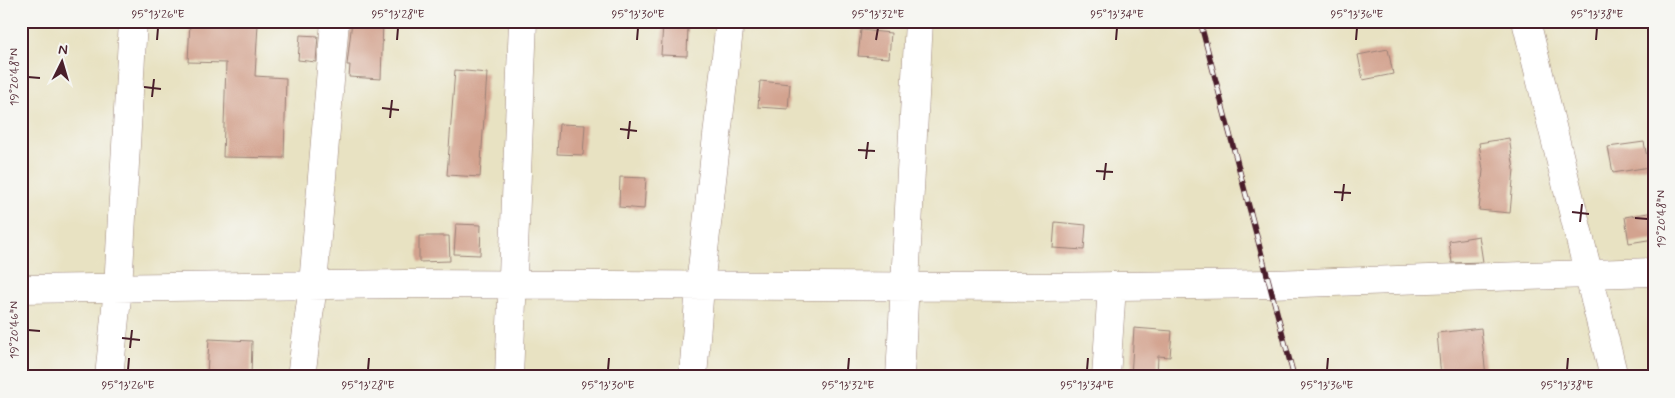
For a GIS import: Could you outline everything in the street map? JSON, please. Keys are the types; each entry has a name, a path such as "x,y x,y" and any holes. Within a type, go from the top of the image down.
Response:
{"street":[{"path":"110,377 118,288 133,21"},
{"path":"301,377 313,285 335,21"},
{"path":"509,377 511,284 523,21"},
{"path":"694,377 700,286 730,21"},
{"path":"900,377 903,287 919,21"},
{"path":"1526,21 1614,377"},
{"path":"21,289 511,284 903,287 1112,286 1654,272"},
{"path":"1106,377 1112,286"}],"building":[{"path":"190,21 258,24 255,76 286,78 284,158 223,157 226,63 188,62"},
{"path":"352,21 383,21 381,79 349,77 350,65 347,65"},
{"path":"663,24 688,26 687,56 661,55"},
{"path":"861,30 891,33 889,58 858,56"},
{"path":"300,35 318,36 316,62 298,60"},
{"path":"1388,49 1393,74 1363,80 1358,55"},
{"path":"455,70 487,73 480,177 447,175"},
{"path":"760,81 790,84 788,109 758,107"},
{"path":"559,124 585,125 583,155 557,154"},
{"path":"1509,138 1514,169 1510,213 1479,210 1483,170 1479,143"},
{"path":"1644,142 1649,167 1613,173 1608,147"},
{"path":"620,177 646,178 644,209 619,207"},
{"path":"1654,212 1654,239 1629,243 1625,217"},
{"path":"1055,222 1086,225 1084,250 1053,248"},
{"path":"456,224 481,225 480,255 454,254"},
{"path":"419,236 449,236 450,261 419,262"},
{"path":"1479,236 1483,262 1452,263 1449,241"},
{"path":"1134,328 1172,331 1170,357 1158,356 1157,377 1131,377"},
{"path":"1481,328 1486,377 1441,377 1437,333"},
{"path":"209,339 252,341 251,377 207,375"}],"railway":[{"path":"1200,21 1294,377"}]}
